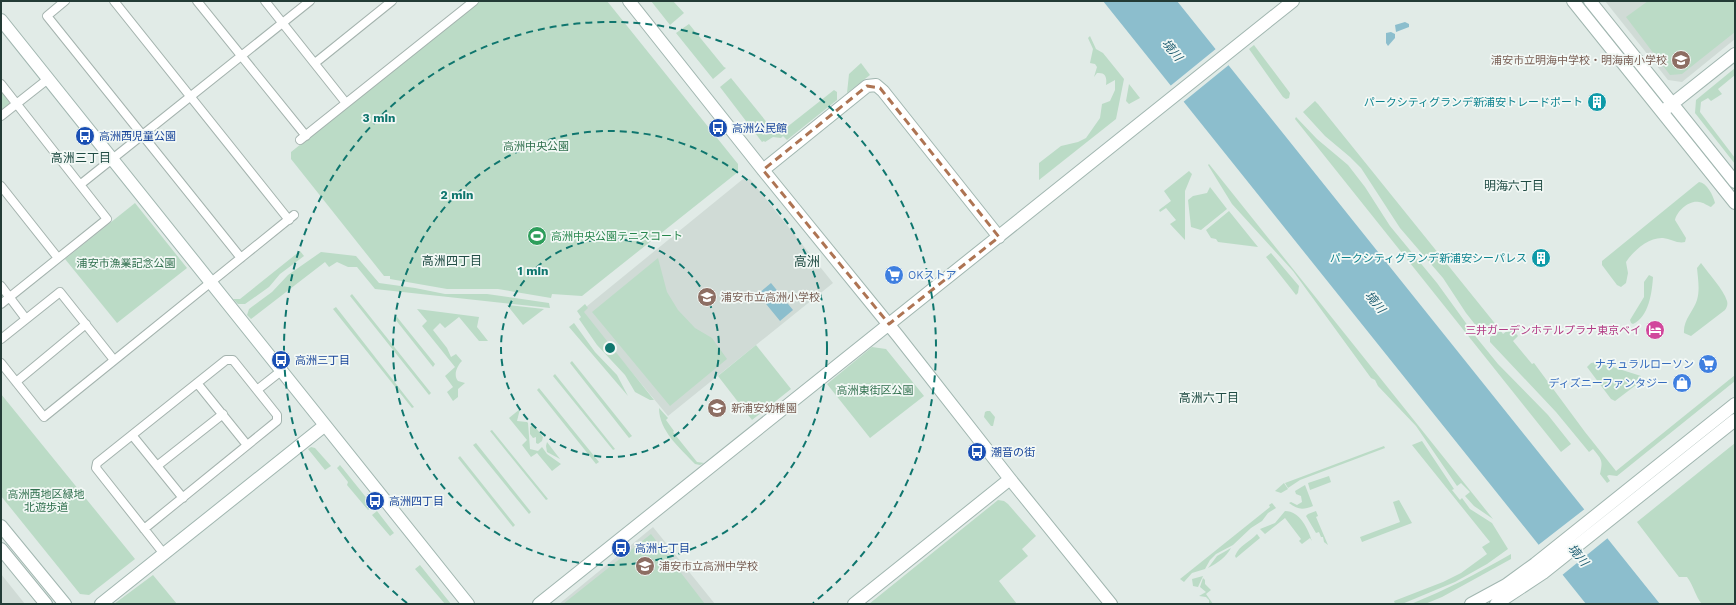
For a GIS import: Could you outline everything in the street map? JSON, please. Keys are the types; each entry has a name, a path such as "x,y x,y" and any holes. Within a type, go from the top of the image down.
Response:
{"street":[{"path":"65,1 47,16 241,258"},
{"path":"1,363 44,417 292,218 190,97 114,1"},
{"path":"197,1 242,57 303,138 474,1"},
{"path":"265,1 346,103"},
{"path":"81,184 242,57 310,1"},
{"path":"315,63 392,1"},
{"path":"629,1 763,170 889,324 1010,479 1111,604"},
{"path":"539,604 1000,237 1293,1"},
{"path":"1573,1 1735,203"},
{"path":"1590,1 1735,182"},
{"path":"1,20 280,371 468,604"},
{"path":"1663,112 1735,54"},
{"path":"1,116 48,79"},
{"path":"1,84 107,219 1,304"},
{"path":"763,170 867,86 876,85 883,91 1000,237"},
{"path":"1,186 58,258"},
{"path":"1,286 26,319"},
{"path":"1,339 60,292 114,360"},
{"path":"16,382 86,324"},
{"path":"144,529 277,421 277,415 233,360 226,360 97,463 96,468 144,529 164,554"},
{"path":"257,390 280,371"},
{"path":"197,382 247,445"},
{"path":"1606,516 1735,404"},
{"path":"157,466 223,414"},
{"path":"1496,604 1606,516 1735,420"},
{"path":"102,604 324,426"},
{"path":"132,435 183,498"},
{"path":"854,604 1010,479"},
{"path":"1,526 65,604"},
{"path":"1,549 46,604"},
{"path":"1471,604 1539,569"}],"highlighted area":[{"path":"867,86 880,88 999,237 889,324 763,170"}],"shaded area":[{"name":"浦安市立明海中学校・明海南小学校","path":"1605,1 1735,1 1735,39 1682,82 1668,80"},
{"name":"浦安市立高洲小学校","path":"743,179 750,179 833,283 668,416 581,311"},
{"name":"浦安市立高洲中学校","path":"653,527 715,604 559,604"},
{"path":"1,574 25,604 1,604"}],"green space":[{"name":"高洲中央公園","path":"480,1 607,1 738,164 738,172 582,296 552,294 551,298 498,289 447,289 390,279 390,276 384,276 291,159 291,152"},
{"path":"651,1 673,1 684,13 670,25"},
{"path":"1579,1 1585,1 1658,92 1655,95"},
{"name":"浦安市立明海中学校・明海南小学校","path":"1648,1 1735,1 1735,32 1682,74 1670,75 1626,17"},
{"path":"689,24 726,68 713,79 676,33"},
{"path":"1090,36 1096,49 1103,53 1124,79 1116,119 1039,180 1039,163 1061,146 1078,142 1086,138 1100,118 1102,104 1110,101 1115,90 1115,80 1106,85 1106,78 1102,73 1097,73 1094,77 1097,67 1095,64 1090,63 1093,49 1088,38"},
{"path":"1254,45 1290,93 1289,98 1286,99 1283,97 1249,49"},
{"path":"861,63 870,75 847,93 849,74"},
{"path":"1735,68 1735,75 1718,89 1722,94 1711,101 1708,98 1701,102 1700,112 1735,158 1735,164 1695,113 1696,100"},
{"path":"731,78 773,130 782,131 834,90 837,92 837,100 787,140 783,136 781,138 773,137 765,142 762,142 720,87"},
{"path":"1129,84 1140,98 1129,104 1126,101"},
{"path":"1,91 9,101 9,104 1,111"},
{"path":"1315,101 1497,326 1487,333 1481,332 1466,313 1443,278 1400,228 1361,168 1325,136 1303,112"},
{"path":"1296,117 1317,139 1348,165 1365,187 1390,226 1437,283 1476,337 1498,364 1548,415 1571,444 1561,452 1295,119"},
{"path":"1209,164 1493,519 1474,506 1465,496 1470,492 1461,483 1457,486 1416,426 1378,386 1375,380 1371,378 1293,271 1232,204 1208,165"},
{"path":"1189,171 1192,174 1185,191 1185,240 1170,224 1176,220 1166,208 1160,212 1159,210 1171,201 1164,191"},
{"path":"1699,182 1707,187 1715,203 1711,207 1701,202 1691,203 1678,213 1675,220 1686,238 1685,242 1658,238 1647,242 1637,249 1626,262 1628,273 1626,283 1621,287 1617,285 1602,265 1602,261"},
{"path":"1210,187 1227,209 1201,230 1191,227 1188,200 1193,196 1207,193"},
{"name":"浦安市漁業記念公園","path":"135,203 187,268 117,323 65,259"},
{"path":"1229,211 1258,247 1218,242 1216,239 1211,238 1206,230"},
{"path":"300,251 304,256 280,274 269,287 245,304 238,304 233,299 240,299"},
{"path":"321,252 356,256 379,283 445,294 487,294 549,303 550,308 375,289 357,267 348,267 337,262 329,267 325,262 251,319 247,315 249,309 272,292 288,275"},
{"path":"1271,253 1299,286 1298,293 1296,295 1266,257"},
{"path":"658,258 667,292 678,310 695,328 712,338 727,359 670,406 592,312"},
{"path":"1701,263 1722,292 1727,301 1727,307 1691,336 1684,333 1684,328 1697,300 1699,288 1697,268"},
{"path":"1649,275 1653,277 1649,304 1643,316 1633,324 1630,320 1644,297 1644,282"},
{"path":"352,294 431,393 429,395 350,296"},
{"path":"585,304 588,308 584,312 654,400 650,400 635,392 625,375 597,345 579,319 581,317 577,311"},
{"path":"507,305 544,309 523,325"},
{"path":"336,307 414,407 412,408 333,309"},
{"path":"417,309 479,317 477,327 488,341 479,341 459,317 445,328 440,323 433,330 447,348 451,357 456,354 462,361 457,368 456,376 458,381 465,383 458,389 458,397 453,401 447,392 453,387 445,376 455,367 422,326 427,321"},
{"path":"397,317 435,364 433,367 395,319"},
{"path":"574,323 595,352 617,375 628,396 569,327"},
{"path":"1511,328 1518,336 1513,341 1532,364 1534,363 1616,471 1735,375 1735,381 1617,476 1607,476 1610,481 1607,483 1600,474 1601,460 1593,449 1589,452 1556,412 1490,342 1490,337 1500,330 1503,334"},
{"path":"756,345 791,389 752,420 718,376"},
{"name":"高洲東街区公園","path":"872,347 886,349 924,396 870,438 827,384"},
{"path":"572,361 632,436 629,438 570,363"},
{"path":"1597,362 1641,376 1640,382 1615,401 1611,399 1587,367 1591,363"},
{"path":"555,374 615,449 613,450 553,376"},
{"path":"539,388 599,462 596,464 537,390"},
{"name":"高洲西地区緑地 北遊歩道","path":"1,394 135,559 89,595 80,594 1,496"},
{"path":"659,408 668,418 666,420 674,431 673,432 697,462 704,463 700,465 695,464 671,439 666,432 660,416"},
{"path":"520,409 517,421 528,423 530,449 538,451 542,447 547,454 561,464 552,471 537,453 531,457 522,445 527,440 509,418"},
{"path":"990,411 995,417 993,426 991,426 984,417 985,412"},
{"path":"533,424 543,437 542,441 538,444 536,443 536,437 533,438 530,434 530,427"},
{"path":"492,430 548,499 546,500 490,431"},
{"path":"1422,441 1454,489 1452,490 1460,500 1462,498 1470,509 1492,523 1508,549 1487,564 1455,582 1402,604 1395,604 1394,601 1443,582 1461,573 1487,554 1482,547 1490,542 1412,445"},
{"path":"547,442 560,459 547,452"},
{"path":"476,443 531,512 529,514 473,445"},
{"path":"1735,443 1735,604 1702,604 1687,577 1679,577 1637,522"},
{"path":"1384,446 1385,448 1300,480 1288,488 1285,483"},
{"path":"311,447 315,448 331,466 325,470 308,449"},
{"path":"460,456 515,525 513,527 458,458"},
{"path":"340,465 373,506 368,510 347,485 348,482 337,468"},
{"path":"1329,476 1331,482 1310,490 1308,483"},
{"path":"1284,483 1288,489 1281,493 1275,491"},
{"path":"1305,485 1313,506 1303,509 1295,507 1289,503 1291,502 1297,505 1302,502 1301,496 1296,494 1295,491"},
{"path":"998,500 1004,501 1008,504 1036,536 1022,549 1028,556 999,581 1017,604 869,604"},
{"path":"1399,500 1412,523 1362,542 1360,537 1400,522 1393,502"},
{"path":"1272,503 1276,508 1268,513 1262,521 1251,528 1233,545 1216,554 1210,560 1205,569 1192,573 1184,582 1180,579 1270,507 1269,505"},
{"path":"377,511 394,533 390,536 372,515"},
{"path":"1285,511 1299,517 1306,526 1312,541 1310,538 1302,544 1299,541 1301,539 1285,518 1265,534 1260,529 1275,523"},
{"path":"1316,511 1318,516 1316,517 1328,545 1324,542 1323,537 1321,537 1319,532 1316,533 1306,516"},
{"name":"浦安市立高洲中学校","path":"651,534 705,604 563,604"},
{"path":"1257,534 1260,538 1236,558 1235,556 1239,549"},
{"path":"1231,548 1221,560 1208,568 1217,556"},
{"path":"1511,554 1511,559 1442,597 1425,604 1411,604 1462,581"},
{"path":"420,565 451,604 445,604 415,569"},
{"path":"153,575 177,604 114,604"},
{"path":"1203,576 1198,587 1193,586 1192,579"},
{"path":"1203,578 1205,580 1205,584 1211,590 1206,594 1213,604 1209,604 1209,600 1206,597 1199,596 1206,592 1200,587"}],"water":[{"name":"境川","path":"1103,1 1177,1 1660,604 1586,604"},
{"path":"1405,22 1409,24 1409,27 1396,32 1395,25"},
{"path":"1391,32 1395,34 1395,38 1388,46 1386,43 1386,33"},
{"path":"771,283 793,310 780,321 758,294"}],"pier":[{"path":"1217,48 1230,64 1182,103 1169,87"},
{"path":"1586,508 1609,537 1561,576 1537,546"}],"place":[{"name":"浦安市立明海中学校・明海南小学校","path":"1681,60"},
{"name":"パークシティグランデ新浦安トレードポート","path":"1597,102"},
{"name":"高洲公民館","path":"718,128"},
{"name":"高洲西児童公園","path":"85,136"},
{"name":"高洲中央公園テニスコート","path":"537,236"},
{"name":"パークシティグランデ新浦安シーパレス","path":"1541,258"},
{"name":"OKストア","path":"894,275"},
{"name":"浦安市立高洲小学校","path":"707,297"},
{"name":"三井ガーデンホテルプラナ東京ベイ","path":"1655,330"},
{"name":"高洲三丁目","path":"281,360"},
{"name":"ナチュラルローソン","path":"1708,364"},
{"name":"ディズニーファンタジー","path":"1682,383"},
{"name":"新浦安幼稚園","path":"717,408"},
{"name":"潮音の街","path":"977,452"},
{"name":"高洲四丁目","path":"375,501"},
{"name":"高洲七丁目","path":"621,548"},
{"name":"浦安市立高洲中学校","path":"645,566"}],"district":[{"name":"高洲三丁目","path":"81,158"},
{"name":"明海六丁目","path":"1514,186"},
{"name":"高洲四丁目","path":"452,261"},
{"name":"高洲","path":"807,261"},
{"name":"高洲六丁目","path":"1209,398"}]}
